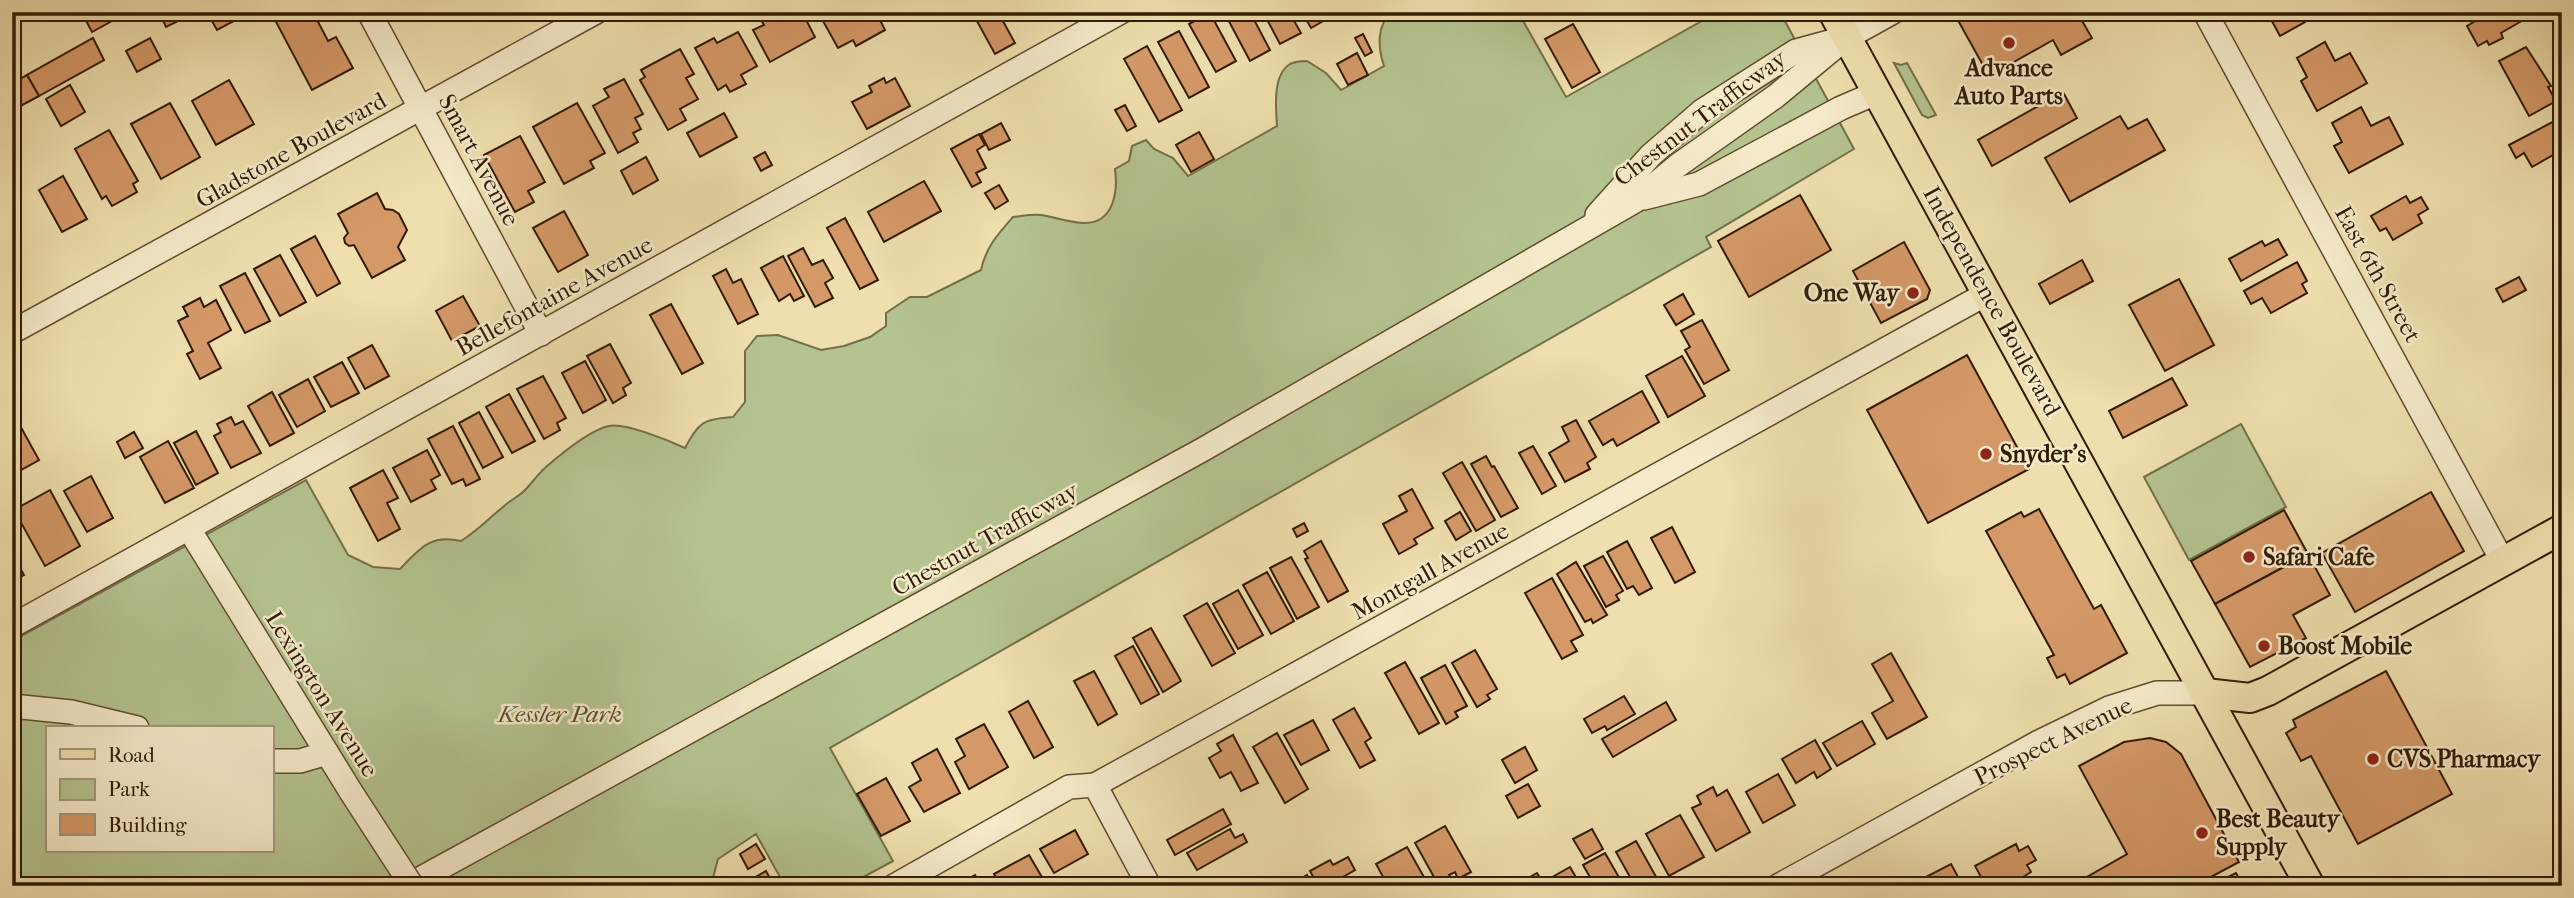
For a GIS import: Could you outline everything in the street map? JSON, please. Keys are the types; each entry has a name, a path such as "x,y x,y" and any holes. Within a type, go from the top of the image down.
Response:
{"main road":[{"name":"Independence Boulevard","path":"1833,12 2310,886"},
{"name":"Prospect Avenue","path":"2205,693 2250,698 2268,691 2561,531"}],"street":[{"name":"Smart Avenue","path":"369,12 541,334"},
{"name":"Gladstone Boulevard","path":"12,332 596,12"},
{"path":"1846,38 1894,12"},
{"name":"East 6th Street","path":"2205,12 2503,562"},
{"name":"Bellefontaine Avenue","path":"12,625 1115,14"},
{"name":"Chestnut Trafficway","path":"410,886 1202,450 1634,201 1677,166 1776,96 1846,38"},
{"name":"Chestnut Trafficway","path":"1583,230 1651,155 1702,111 1796,51 1846,38"},
{"path":"1634,201 1699,184 1841,108 1876,93"},
{"name":"Montgall Avenue","path":"894,886 1069,787 1095,785 1988,293"},
{"name":"Lexington Avenue","path":"189,529 410,886"},
{"name":"Prospect Avenue","path":"1778,886 2039,742 2109,708 2157,693 2205,693"},
{"path":"12,706 71,712 129,726"},
{"path":"273,761 300,761 327,753"},
{"path":"1095,785 1149,886"}],"green space":[{"name":"Kessler Park","path":"1392,12 1518,12 1566,97 1718,12 1780,12 1854,149 1706,237 1711,247 830,748 893,861 847,886 785,886 756,834 718,859 713,878 699,886 12,886 12,641 306,480 348,555 373,567 400,569 427,544 442,539 461,541 467,537 522,493 560,456 601,428 625,427 685,448 698,427 715,419 733,417 745,402 745,351 757,336 778,335 821,350 870,337 886,326 886,313 910,297 927,297 981,270 989,248 1013,217 1041,215 1085,223 1102,218 1112,204 1116,187 1115,169 1129,161 1132,146 1146,140 1154,149 1173,158 1188,176 1277,126 1278,84 1284,69 1290,64 1307,61 1326,73 1341,90 1384,66 1380,52 1383,23"},
{"path":"1894,63 1907,63 1936,115 1928,118 1922,115"},
{"path":"2241,424 2286,507 2189,560 2144,477"}],"building":[{"path":"72,12 117,12 119,17 92,32 83,15 75,19"},
{"path":"159,12 176,12 180,20 166,27"},
{"path":"207,12 249,12 249,13 217,30"},
{"path":"294,12 296,16 303,12 313,12 328,41 336,37 353,68 312,90 275,20"},
{"path":"802,12 815,37 770,62 753,30 764,25 757,13"},
{"path":"818,12 884,12 887,16 880,20 885,30 856,46 853,40 838,48"},
{"path":"972,12 998,12 1015,43 995,54"},
{"path":"1224,12 1250,12 1270,50 1250,61"},
{"path":"1263,12 1289,12 1301,33 1280,44"},
{"path":"1302,12 1330,12 1332,16 1311,28"},
{"name":"Advance Auto Parts","path":"1959,12 2077,12 2092,38 2061,55 2053,40 1989,76 1955,15"},
{"path":"2267,12 2313,12 2303,18 2305,22 2280,36"},
{"path":"2471,12 2514,12 2520,22 2501,33 2503,38 2489,45 2487,41 2478,46 2467,26 2475,21"},
{"path":"1210,13 1236,61 1216,72 1189,24"},
{"path":"1573,24 1600,72 1572,88 1545,39"},
{"path":"1179,31 1209,87 1189,98 1158,42"},
{"path":"738,32 757,66 741,75 746,84 730,92 726,85 718,90 695,48 714,38 717,43"},
{"path":"1363,34 1372,52 1365,56 1355,38"},
{"path":"93,38 104,60 39,96 27,75"},
{"path":"150,38 161,59 137,72 126,51"},
{"path":"2325,42 2335,61 2350,53 2367,83 2317,111 2301,81 2307,77 2297,58"},
{"path":"1147,46 1182,110 1159,122 1124,59"},
{"path":"2526,47 2551,86 2548,87 2556,101 2529,116 2499,61"},
{"path":"680,49 694,74 686,78 698,99 680,109 686,120 668,130 640,80 645,77 641,70"},
{"path":"1357,53 1368,75 1348,85 1337,64"},
{"path":"27,75 39,96 13,110 12,83"},
{"path":"884,78 886,83 895,78 910,106 867,129 852,102 872,92 869,86"},
{"path":"624,79 643,114 635,118 641,129 633,133 638,142 618,153 593,106 609,97 604,89"},
{"path":"229,80 254,124 216,145 192,101"},
{"path":"70,85 85,112 61,126 46,99"},
{"path":"2063,92 2077,118 1992,166 1978,140"},
{"path":"170,103 200,157 161,179 131,124"},
{"path":"577,103 605,153 590,161 594,168 564,184 533,127"},
{"path":"1125,105 1136,126 1127,131 1115,110"},
{"path":"2361,107 2371,126 2389,117 2403,144 2349,173 2334,146 2342,142 2332,123"},
{"path":"724,113 737,137 700,157 687,133"},
{"path":"2120,116 2128,129 2147,119 2165,150 2070,202 2045,158"},
{"path":"2562,117 2562,150 2532,167 2524,153 2516,158 2509,145"},
{"path":"1001,123 1010,140 989,150 981,134"},
{"path":"109,130 138,181 133,184 137,192 112,206 106,196 102,199 75,149"},
{"path":"1199,132 1214,159 1191,172 1176,145"},
{"path":"979,134 985,145 977,150 986,168 976,173 981,182 972,187 951,149"},
{"path":"520,136 545,182 528,191 534,202 515,212 484,155"},
{"path":"765,152 772,165 761,171 754,158"},
{"path":"646,157 658,180 633,194 621,171"},
{"path":"63,176 87,219 62,232 39,190"},
{"path":"924,181 941,211 884,242 868,212"},
{"path":"999,185 1008,201 995,209 985,193"},
{"path":"377,193 385,209 399,214 407,230 398,247 405,260 372,278 354,245 345,243 344,238 348,233 338,214"},
{"path":"1800,195 1831,250 1749,297 1718,241"},
{"path":"2406,196 2410,203 2421,197 2428,209 2418,215 2422,223 2393,240 2386,228 2380,231 2371,216"},
{"path":"564,211 588,255 558,272 533,228"},
{"path":"845,218 878,280 860,289 827,228"},
{"path":"315,236 340,283 317,296 291,249"},
{"path":"2278,239 2287,255 2241,281 2229,259 2262,241 2265,246"},
{"path":"1904,242 1930,290 1927,299 1881,323 1853,271"},
{"path":"803,248 812,265 823,260 833,278 825,283 833,298 815,307 788,256"},
{"path":"280,255 306,302 280,316 254,269"},
{"path":"783,256 804,296 794,301 790,294 779,301 761,268"},
{"path":"2082,260 2093,281 2050,304 2039,284"},
{"path":"2297,262 2307,281 2302,284 2307,293 2271,313 2262,298 2251,304 2244,291"},
{"path":"726,269 733,283 741,279 758,314 738,324 713,276"},
{"path":"245,273 270,321 245,333 220,286"},
{"path":"2519,277 2526,290 2503,302 2496,289"},
{"path":"2179,279 2214,345 2165,371 2129,305"},
{"path":"1683,294 1694,314 1676,325 1664,305"},
{"path":"463,296 480,326 452,341 436,311"},
{"path":"200,298 204,307 216,300 231,330 208,343 221,368 200,379 187,354 193,351 178,321 188,316 183,307"},
{"path":"671,304 703,363 682,374 650,315"},
{"path":"1702,320 1729,370 1704,384 1685,350 1690,347 1681,331"},
{"path":"610,344 631,383 623,388 626,395 613,403 587,356"},
{"path":"372,345 389,376 365,389 348,358"},
{"path":"1967,355 2029,469 1928,523 1867,410"},
{"path":"1682,356 1705,396 1668,417 1646,376"},
{"path":"585,361 606,400 583,413 562,373"},
{"path":"342,362 359,393 331,407 314,377"},
{"path":"543,376 566,418 557,423 560,430 544,439 517,389"},
{"path":"2172,378 2187,405 2123,438 2109,411"},
{"path":"308,379 325,411 297,427 279,395"},
{"path":"1642,391 1659,422 1617,446 1613,439 1603,445 1589,421"},
{"path":"272,392 294,433 270,446 248,406"},
{"path":"509,394 535,441 512,453 486,407"},
{"path":"12,411 39,460 12,475"},
{"path":"479,412 503,457 483,468 459,423"},
{"path":"231,417 235,425 243,421 261,453 231,468 214,436 221,432 217,424"},
{"path":"1576,420 1596,457 1587,463 1590,469 1565,482 1549,453 1569,441 1562,427"},
{"path":"453,426 480,479 466,486 463,479 452,484 428,439"},
{"path":"196,431 218,473 196,485 174,443"},
{"path":"134,432 143,448 125,458 117,442"},
{"path":"168,441 194,488 165,503 140,457"},
{"path":"1533,446 1556,486 1542,494 1519,453"},
{"path":"427,450 440,475 431,480 436,489 411,502 393,468"},
{"path":"1486,456 1518,508 1501,517 1471,464"},
{"path":"1462,462 1495,520 1476,531 1443,473"},
{"path":"383,470 398,498 387,503 400,529 378,541 350,488"},
{"path":"91,476 113,518 87,532 64,491"},
{"path":"1412,489 1433,528 1414,539 1417,544 1399,554 1383,524 1407,511 1399,496"},
{"path":"50,490 80,546 45,566 14,510"},
{"path":"2431,492 2464,551 2355,612 2322,553"},
{"path":"2039,509 2094,609 2101,605 2127,653 2070,684 2065,674 2057,678 2047,658 2054,655 1986,531 2021,512 2024,517"},
{"path":"2284,510 2308,554 2215,604 2191,561"},
{"path":"1460,512 1471,531 1456,540 1445,521"},
{"path":"1304,523 1308,531 1297,537 1293,529"},
{"path":"1672,527 1695,572 1675,583 1651,538"},
{"path":"1321,541 1348,591 1328,602 1305,559 1308,558 1304,551"},
{"path":"1627,541 1652,588 1639,595 1633,586 1627,589 1607,552"},
{"path":"12,553 24,575 12,581"},
{"path":"2308,554 2330,595 2293,615 2306,638 2250,667 2215,604"},
{"path":"1603,556 1623,591 1616,595 1619,600 1606,607 1584,566"},
{"path":"1291,557 1319,607 1297,619 1270,568"},
{"path":"1576,562 1607,615 1593,623 1591,619 1585,622 1557,574"},
{"path":"1267,572 1294,621 1271,634 1243,585"},
{"path":"1552,578 1583,635 1571,641 1577,651 1562,659 1525,593"},
{"path":"1238,590 1263,635 1238,649 1213,604"},
{"path":"1207,603 1235,653 1212,666 1184,616"},
{"path":"1151,628 1181,681 1163,692 1133,638"},
{"path":"1133,646 1159,694 1141,704 1115,656"},
{"path":"1475,650 1497,689 1487,695 1490,699 1477,707 1452,663"},
{"path":"1891,653 1927,717 1887,739 1872,713 1893,701 1872,664"},
{"path":"1405,662 1439,723 1419,734 1385,673"},
{"path":"1445,665 1467,706 1455,712 1458,717 1446,724 1421,678"},
{"path":"1094,671 1117,714 1098,725 1074,681"},
{"name":"CVS Pharmacy","path":"2386,671 2452,794 2358,844 2311,756 2301,761 2286,733 2296,727 2293,720"},
{"path":"1624,696 1635,714 1607,730 1605,726 1592,733 1584,719"},
{"path":"1028,701 1053,747 1034,758 1009,712"},
{"path":"1666,702 1676,720 1613,757 1602,739"},
{"path":"1354,708 1371,738 1365,742 1375,760 1360,768 1333,720"},
{"path":"1313,720 1329,750 1301,765 1284,735"},
{"path":"1862,721 1875,744 1837,766 1823,743"},
{"path":"984,724 1008,767 969,789 955,762 965,756 956,739"},
{"path":"1277,733 1308,789 1285,803 1253,747"},
{"path":"1233,735 1258,783 1241,791 1231,772 1220,778 1209,758 1221,751 1217,744"},
{"path":"2150,738 2166,742 2181,754 2239,862 2194,886 2071,886 2127,854 2079,766 2124,742"},
{"path":"1815,740 1831,769 1817,778 1814,772 1796,783 1782,759"},
{"path":"1525,747 1537,770 1515,783 1502,760"},
{"path":"937,749 960,793 924,812 909,787 921,780 912,763"},
{"path":"1778,774 1795,805 1763,823 1746,792"},
{"path":"886,778 910,821 881,836 857,794"},
{"path":"1528,784 1540,806 1518,818 1506,796"},
{"path":"1713,787 1717,796 1727,790 1750,832 1716,851 1692,808 1701,804 1697,796"},
{"path":"1223,809 1231,824 1175,855 1167,840"},
{"path":"1680,815 1704,857 1669,876 1646,834"},
{"path":"1445,826 1471,872 1458,879 1455,872 1449,875 1453,881 1439,886 1415,843"},
{"path":"1230,829 1235,838 1243,834 1247,842 1197,870 1187,853"},
{"path":"1592,829 1603,849 1585,859 1573,839"},
{"path":"1075,830 1088,854 1054,873 1040,849"},
{"path":"1636,841 1659,882 1652,886 1635,886 1616,852"},
{"path":"756,844 765,859 748,869 740,854"},
{"path":"2016,844 2019,851 2028,846 2036,860 2027,865 2031,872 2020,879 2024,885 1986,886 1975,866"},
{"path":"1407,847 1429,886 1388,886 1376,864"},
{"path":"1605,853 1624,886 1595,886 1583,865"},
{"path":"1029,855 1043,879 1031,886 1000,886 994,874"},
{"path":"1348,857 1355,870 1327,886 1318,886 1310,871 1330,860 1333,865"},
{"path":"1951,864 1963,886 1929,886 1924,878"},
{"path":"1570,867 1581,886 1552,886 1549,879"},
{"path":"766,871 774,886 740,886"},
{"path":"1537,873 1545,886 1514,886"},
{"path":"2236,873 2243,886 2228,886 2224,879"},
{"path":"975,875 981,886 955,886"},
{"path":"1307,875 1313,886 1296,886 1294,883"},
{"path":"2550,877 2555,886 2533,886"}],"place":[{"name":"Advance Auto Parts","path":"2009,43"},
{"name":"One Way","path":"1913,293"},
{"name":"Snyder's","path":"1986,454"},
{"name":"Safari Cafe","path":"2249,557"},
{"name":"Boost Mobile","path":"2264,646"},
{"name":"CVS Pharmacy","path":"2373,759"},
{"name":"Best Beauty Supply","path":"2202,833"}]}
